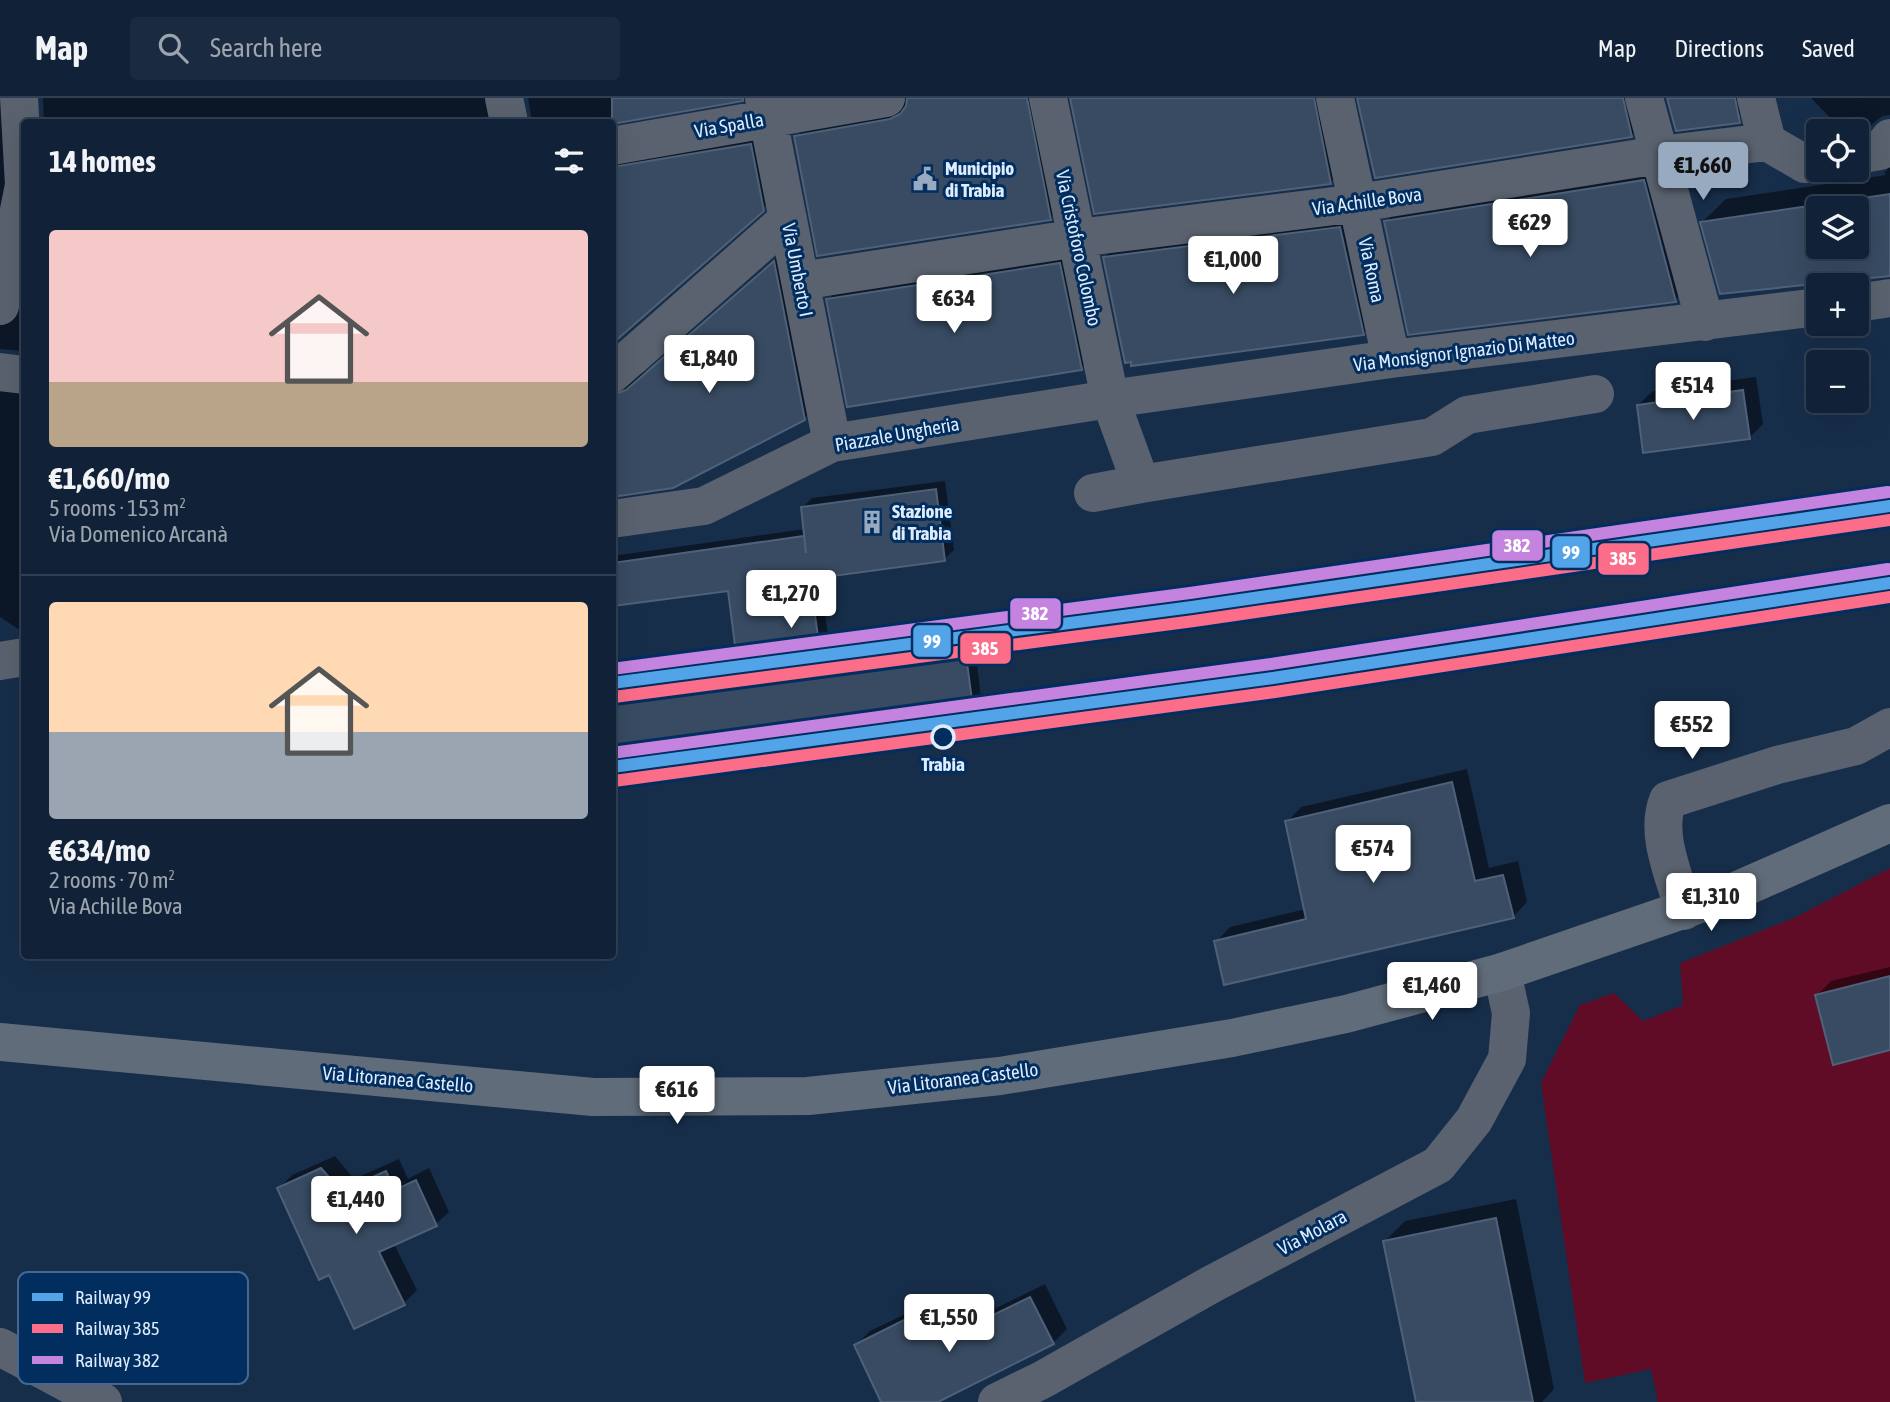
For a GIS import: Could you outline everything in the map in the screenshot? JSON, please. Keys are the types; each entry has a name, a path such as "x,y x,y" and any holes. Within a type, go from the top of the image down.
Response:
{"main road":[{"name":"Via Litoranea Castello","path":"0,1042 593,1097 808,1096 1000,1076 1232,1038 1346,1014 1502,972 1730,894 1890,823"}],"street":[{"path":"19,98 21,133"},
{"path":"504,98 508,119"},
{"name":"Via Spalla","path":"616,145 766,108 886,98"},
{"name":"Via Cristoforo Colombo","path":"1048,98 1110,399 1141,484"},
{"name":"Via Roma","path":"1335,98 1391,359"},
{"path":"1644,98 1705,321"},
{"path":"1756,98 1767,142 1806,164"},
{"name":"Via Umberto I","path":"766,108 832,443"},
{"path":"1869,153 1880,151 1890,138"},
{"name":"Via Achille Bova","path":"800,281 1078,239 1358,203 1659,155 1767,142"},
{"path":"0,306 21,219"},
{"path":"616,370 788,219"},
{"path":"1869,302 1890,299"},
{"name":"Via Monsignor Ignazio Di Matteo","path":"1110,399 1391,359 1806,308"},
{"path":"0,372 21,374"},
{"path":"1093,493 1432,437 1467,415 1595,394"},
{"name":"Piazzale Ungheria","path":"616,518 704,506 832,443 1110,399"},
{"path":"0,661 21,658"},
{"path":"1685,911 1664,834 1662,814 1668,800 1777,765 1856,746 1890,727"},
{"name":"Via Molara","path":"997,1402 1042,1380 1212,1284 1438,1165 1474,1121 1507,1059 1511,1013 1502,972"},
{"path":"0,1347 18,1357"},
{"path":"69,1384 103,1402"}],"shaded area":[{"path":"1890,868 1890,1402 1658,1402 1651,1369 1585,1383 1541,1083 1580,1005 1614,993 1643,1021 1683,1005 1680,963 1794,918"}],"building":[{"path":"612,98 743,98 743,101 616,123 616,119 612,119"},
{"name":"Municipio di Trabia","path":"907,98 1027,98 1051,220 817,256 794,136 890,119 900,114 906,106"},
{"path":"1070,98 1314,98 1331,184 1094,214"},
{"path":"1357,98 1623,98 1632,137 1375,178"},
{"path":"1667,98 1735,98 1740,123 1676,131"},
{"path":"751,144 764,211 616,340 616,166"},
{"path":"1644,180 1676,302 1408,335 1384,221"},
{"path":"1890,194 1890,276 1869,278 1869,273 1806,273 1806,285 1720,294 1700,222 1806,206 1806,259 1869,259 1869,197"},
{"path":"1340,227 1364,335 1131,366 1131,362 1125,363 1103,257"},
{"path":"774,261 805,420 673,488 616,496 616,394 626,390"},
{"path":"1060,263 1082,370 847,407 826,299"},
{"path":"1743,390 1750,439 1643,453 1637,405"},
{"path":"936,489 945,561 810,579 823,673 966,655 973,708 616,754 616,700 740,684 728,591 616,605 616,562 804,536 806,553 801,507"},
{"path":"1452,782 1475,881 1503,875 1514,918 1224,985 1214,941 1306,919 1285,821"},
{"path":"1890,976 1890,1050 1833,1065 1815,995"},
{"path":"321,1168 341,1191 386,1171 395,1190 416,1180 437,1226 379,1252 405,1305 354,1329 329,1275 319,1280 277,1188"},
{"path":"1496,1218 1533,1402 1416,1402 1383,1241"},
{"path":"1030,1297 1054,1344 938,1402 881,1402 854,1345 926,1309 942,1340"}],"rail line":[{"name":"382","path":"616,668 1190,593 1888,492"},
{"name":"99","path":"616,682 1192,607 1890,506"},
{"name":"385","path":"616,697 1194,621 1890,520"},
{"name":"382","path":"616,752 1271,664 1888,569"},
{"name":"99","path":"616,766 1273,678 1890,583"},
{"name":"385","path":"616,781 1275,692 1890,597"}],"place":[{"name":"Municipio di Trabia","path":"925,179"},
{"name":"Stazione di Trabia","path":"872,522"},
{"name":"Trabia","path":"943,737"}]}
